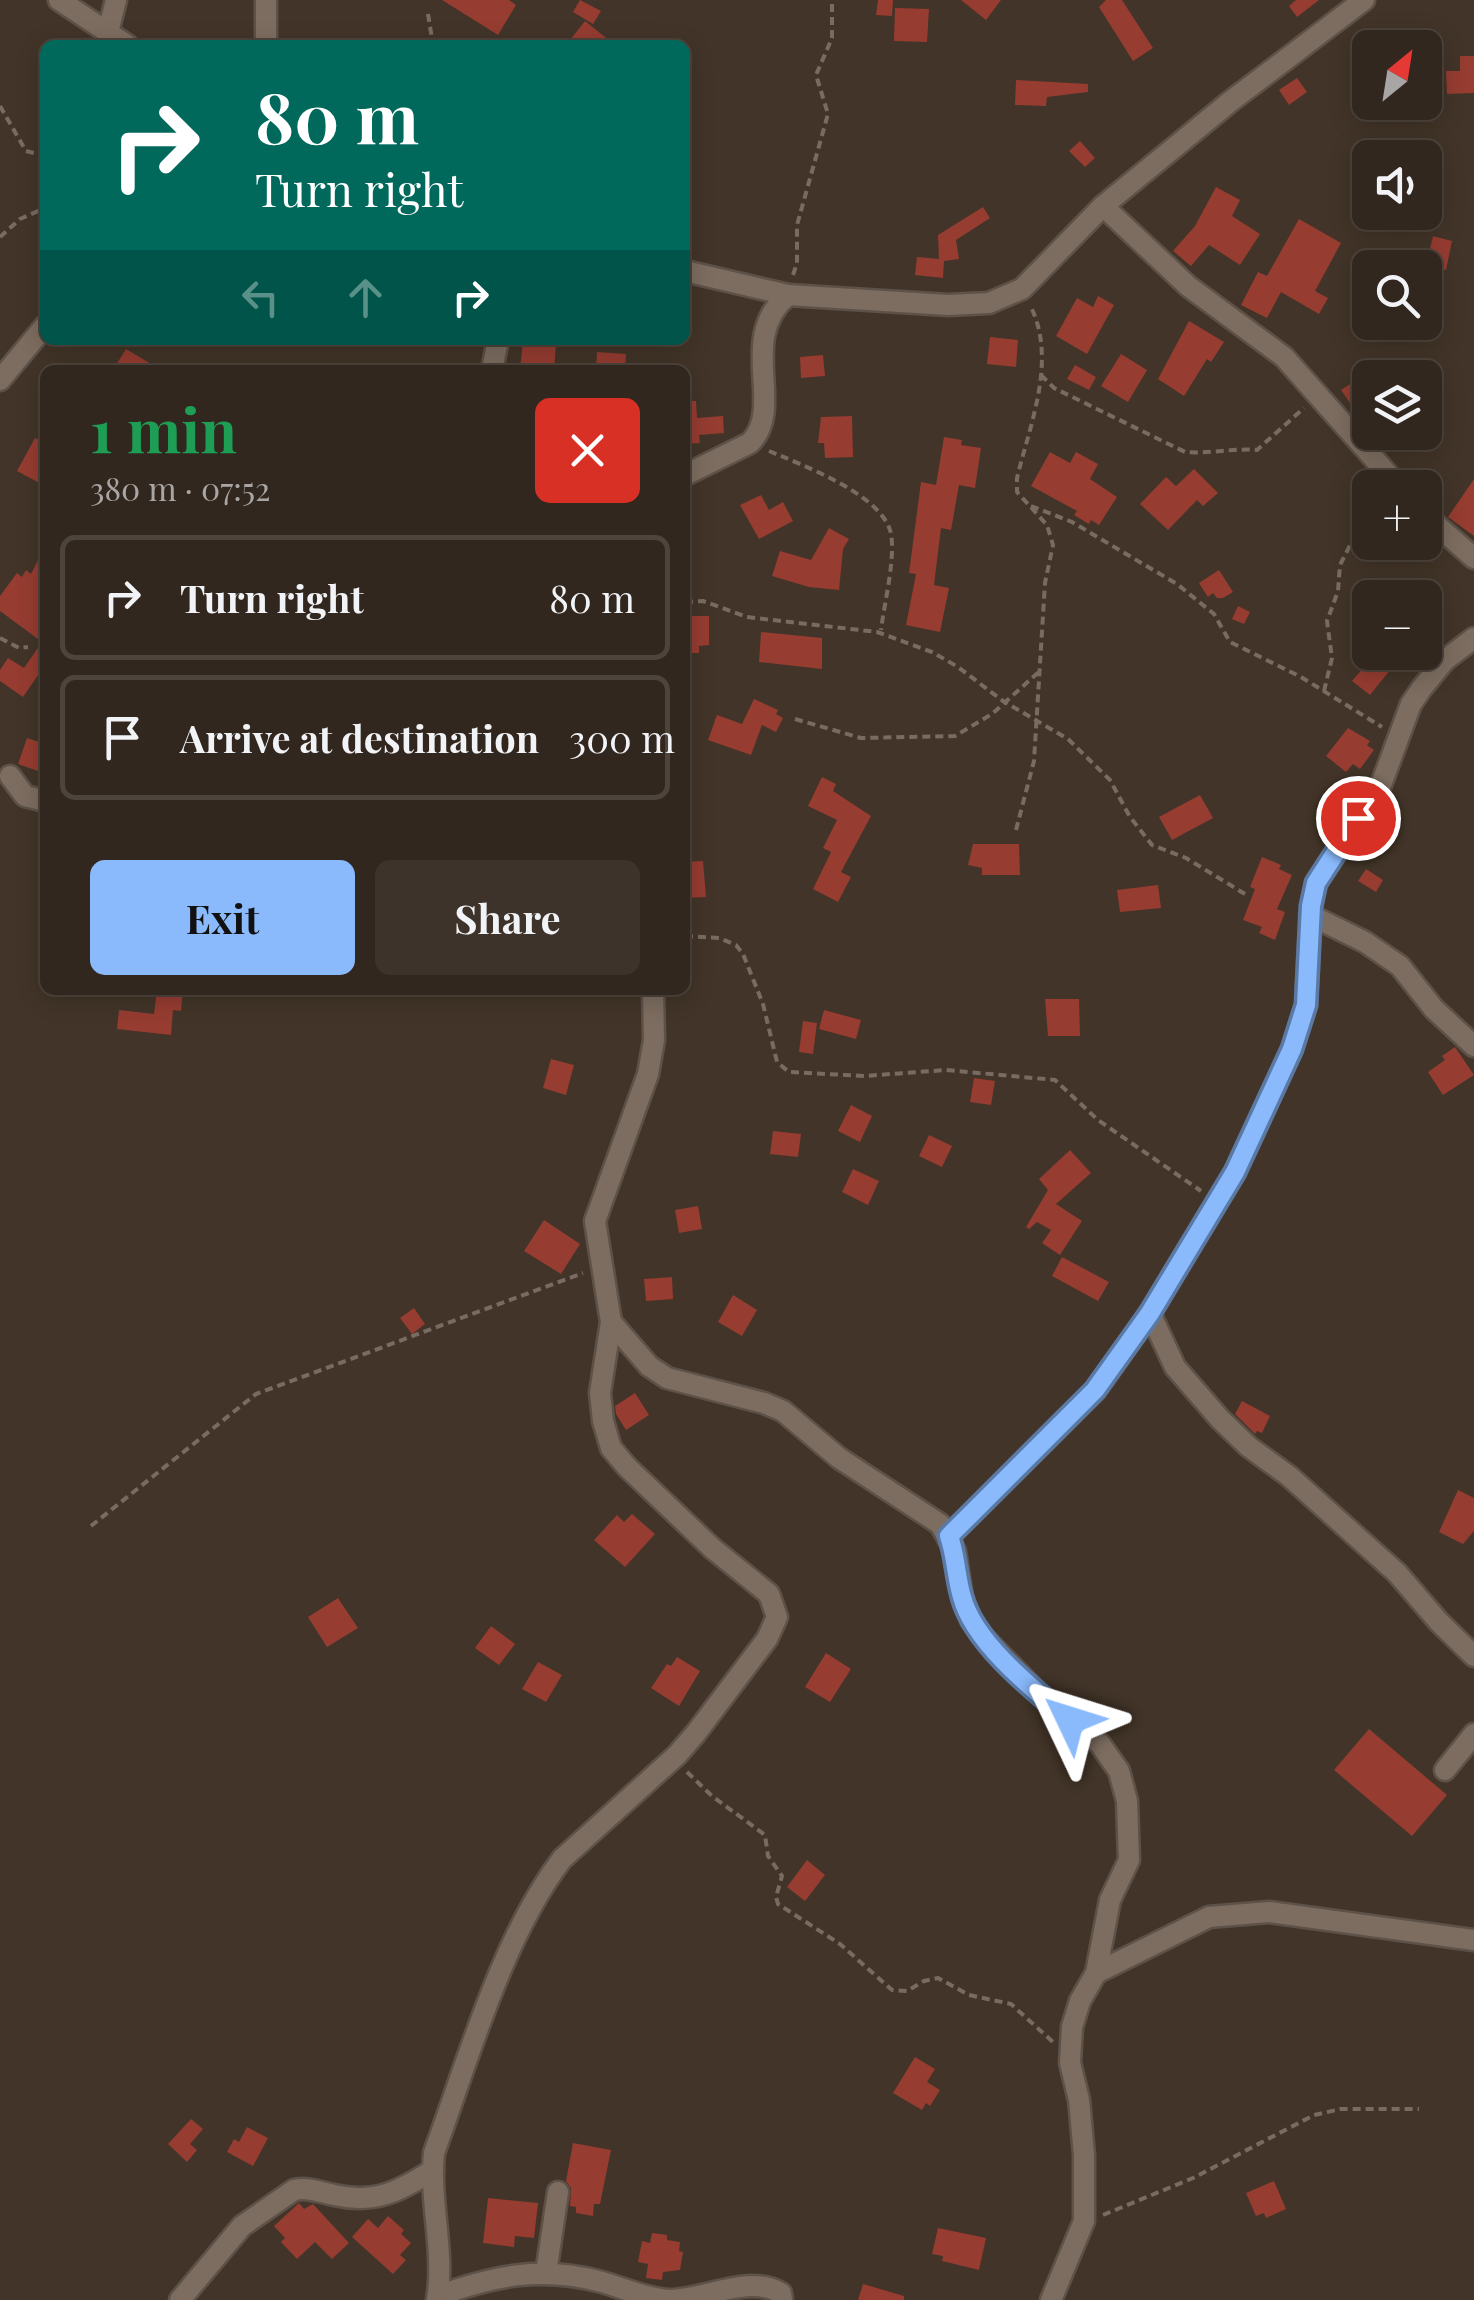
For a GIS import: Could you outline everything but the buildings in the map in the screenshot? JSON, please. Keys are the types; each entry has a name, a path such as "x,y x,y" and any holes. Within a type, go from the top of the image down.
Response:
{"street":[{"path":"59,0 120,40"},
{"path":"108,32 116,0"},
{"path":"266,0 266,40"},
{"path":"690,271 782,294 968,306 989,303 1022,289 1103,206 1231,101 1364,0"},
{"path":"1103,206 1188,286 1284,357 1384,470"},
{"path":"690,473 757,436 764,414 761,361 767,322 782,294"},
{"path":"0,380 40,332"},
{"path":"1442,529 1474,558"},
{"path":"949,1536 1095,1390 1150,1313 1235,1172 1292,1049 1309,988 1312,896 1324,866 1381,785 1411,704 1432,674 1474,638"},
{"path":"10,776 25,796 40,800"},
{"path":"1310,915 1365,942 1400,966 1434,1009 1474,1046"},
{"path":"653,995 654,1040 648,1074 596,1222 610,1322 600,1393 611,1448 712,1548 769,1594 777,1617 767,1639 677,1755 562,1858 549,1875 496,1980 434,2154 432,2170 442,2250 437,2298 486,2278 546,2273 597,2280 664,2300 768,2286 780,2293 782,2300"},
{"path":"1150,1313 1175,1367 1220,1420 1397,1573 1438,1622 1474,1656"},
{"path":"610,1322 649,1366 668,1378 782,1411 839,1458 923,1512 949,1536 971,1620 1040,1695 1100,1744 1119,1771 1128,1800 1129,1860 1110,1900 1096,1973 1076,2014 1070,2063 1079,2100 1084,2221 1051,2300"},
{"path":"1446,1770 1474,1734"},
{"path":"1096,1973 1209,1917 1237,1912 1269,1912 1474,1940"},
{"path":"180,2300 242,2226 294,2190 304,2188 363,2200 394,2194 432,2170"},
{"path":"546,2273 558,2192"}],"path":[{"path":"782,294 797,263 797,226 826,128 827,104 816,74 832,38 832,0"},
{"path":"428,14 432,40"},
{"path":"0,106 26,151 40,155"},
{"path":"0,237 20,219 40,210"},
{"path":"1016,830 1034,762 1045,583 1053,544 1047,525 1017,492 1041,375 1039,334 1022,289"},
{"path":"1041,375 1054,388 1112,418 1179,450 1194,453 1235,448 1257,450 1318,396"},
{"path":"750,443 826,476 863,498 882,518 890,530 891,550 881,630"},
{"path":"1026,505 1072,522 1177,584 1214,614 1230,642 1324,691 1399,737"},
{"path":"1324,691 1332,658 1327,622 1338,591 1340,565 1352,541"},
{"path":"690,602 703,601 747,617 877,632 932,652 1003,701 1068,739 1110,780 1130,817 1152,844 1179,854 1245,894"},
{"path":"0,638 19,648 28,647"},
{"path":"795,719 861,738 956,736 992,714 1041,670"},
{"path":"690,936 713,936 736,945 762,1004 777,1062 789,1072 864,1076 946,1070 1055,1080 1098,1120 1146,1156 1196,1189 1219,1198"},
{"path":"90,1526 256,1394 602,1266"},
{"path":"677,1755 696,1782 765,1835 768,1856 782,1876 778,1904 840,1944 892,1990 907,1991 938,1978 969,1995 1011,2004 1048,2036 1070,2063"},
{"path":"1084,2221 1193,2178 1314,2116 1342,2110 1418,2109"}],"route":[{"path":"1070,1720 1040,1695 971,1620 949,1536 1095,1390 1150,1313 1235,1172 1292,1049 1306,1005 1311,906 1316,883 1358,818"}]}
